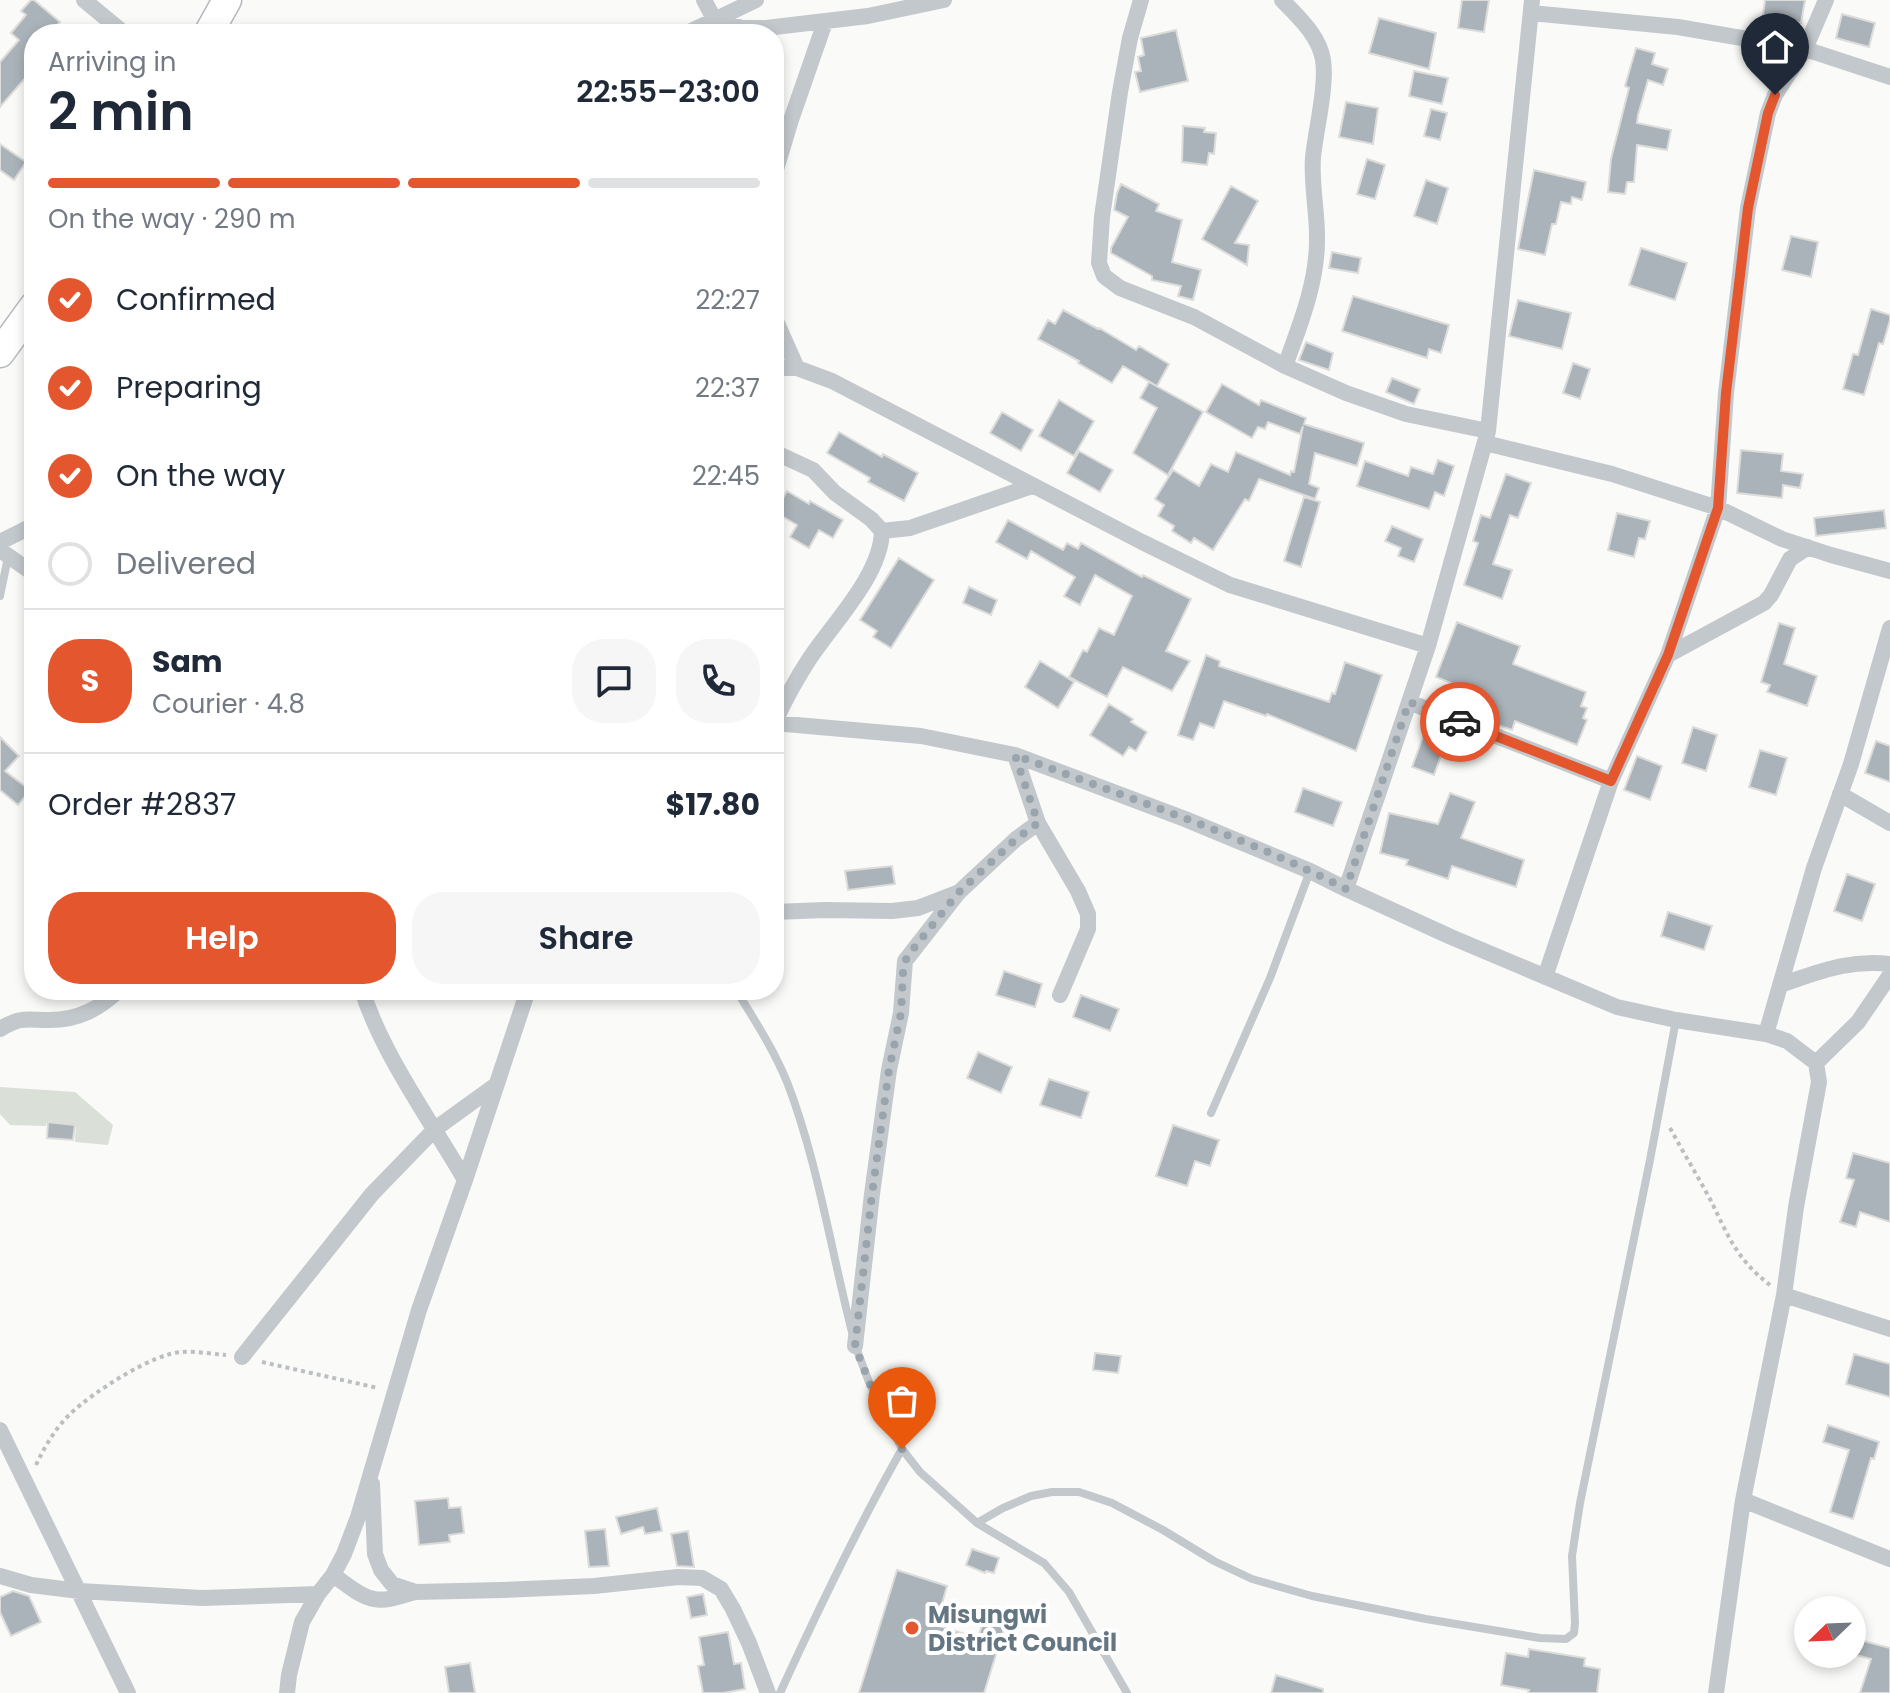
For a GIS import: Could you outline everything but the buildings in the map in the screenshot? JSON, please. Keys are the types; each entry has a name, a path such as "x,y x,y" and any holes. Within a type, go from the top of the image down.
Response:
{"highway":[{"path":"214,24 227,0"},
{"path":"0,353 24,320"}],"street":[{"path":"84,0 113,24"},
{"path":"704,0 714,19 730,24"},
{"path":"704,24 756,0"},
{"path":"784,26 825,22 944,0"},
{"path":"1141,0 1120,92 1102,217 1099,263 1104,276 1120,288 1194,317 1285,366 1346,393 1718,508 1782,539 1890,571"},
{"path":"1282,0 1312,33 1323,59 1312,175 1317,238 1314,272 1305,310 1285,366"},
{"path":"1545,977 1611,781 1668,655 1718,508 1726,393 1748,208 1768,113 1775,95 1805,49 1826,0"},
{"path":"1346,889 1428,646 1487,437 1532,6 1805,49 1890,77"},
{"path":"784,143 825,22"},
{"path":"784,339 797,368"},
{"path":"784,368 797,368 832,381 1230,585 1428,646"},
{"path":"784,457 813,470 835,493 871,519 882,531 873,569 810,658 784,702"},
{"path":"882,531 910,528 1032,486"},
{"path":"24,533 3,550 24,566"},
{"path":"1668,655 1764,603 1790,559 1808,547"},
{"path":"1766,1034 1814,868 1851,764 1890,628"},
{"path":"1409,702 1611,781"},
{"path":"784,724 921,736 1015,755 1185,819 1310,871 1617,1007 1766,1034 1787,1041 1816,1063 1819,1082 1796,1207 1784,1295 1743,1500 1716,1693"},
{"path":"1015,755 1038,823 1084,901 1088,914 1088,929 1060,995"},
{"path":"1840,794 1890,823"},
{"path":"855,1346 889,1070 901,1013 905,961 958,893 1016,839 1038,823"},
{"path":"784,911 892,911 918,908 958,893"},
{"path":"1780,985 1850,963 1890,964"},
{"path":"1816,1063 1858,1022 1890,975"},
{"path":"0,1029 26,1018 51,1020 77,1016 109,1000"},
{"path":"365,1000 396,1064 465,1180"},
{"path":"287,1693 302,1622 333,1575 358,1517 419,1310 525,1000"},
{"path":"242,1357 372,1194 435,1129 496,1085"},
{"path":"1784,1295 1890,1329"},
{"path":"0,1430 128,1693"},
{"path":"372,1470 375,1554 381,1570 392,1584 416,1592"},
{"path":"1743,1500 1890,1559"},
{"path":"333,1575 360,1594 375,1600 416,1592 594,1586 678,1577 702,1578 721,1589 733,1609 768,1693"},
{"path":"0,1576 31,1585 79,1591 202,1598 318,1594"}],"lane":[{"path":"0,596 3,550"},
{"path":"1211,1113 1270,978 1310,871"},
{"path":"742,1000 786,1080 806,1142 855,1346 902,1449 920,1472 977,1523 1044,1563 1069,1592 1127,1693"},
{"path":"977,1523 1031,1496 1079,1492 1112,1503 1252,1579 1312,1596 1426,1619 1540,1638 1566,1639 1574,1633 1572,1556 1580,1503 1676,1020"},
{"path":"780,1693 833,1578 902,1449"}],"path":[{"path":"1659,1110 1743,1261 1784,1295"},
{"path":"26,1485 47,1441 71,1413 138,1367 181,1351 242,1357 396,1392"}],"shaded area":[{"path":"0,1087 75,1092 113,1125 108,1145 75,1142 76,1125 47,1121 46,1126 10,1125 0,1114"}],"way so far":[{"path":"902,1449 855,1346 886,1090 901,1013 903,973 910,953 958,893 1016,839 1038,823 1015,755 1185,819 1346,889 1409,702 1460,722"}],"place":[{"name":"Misungwi District Council","path":"912,1628"}],"route":[{"path":"1460,722 1611,781 1668,655 1718,508 1737,287 1748,208 1768,113 1775,95"}]}
